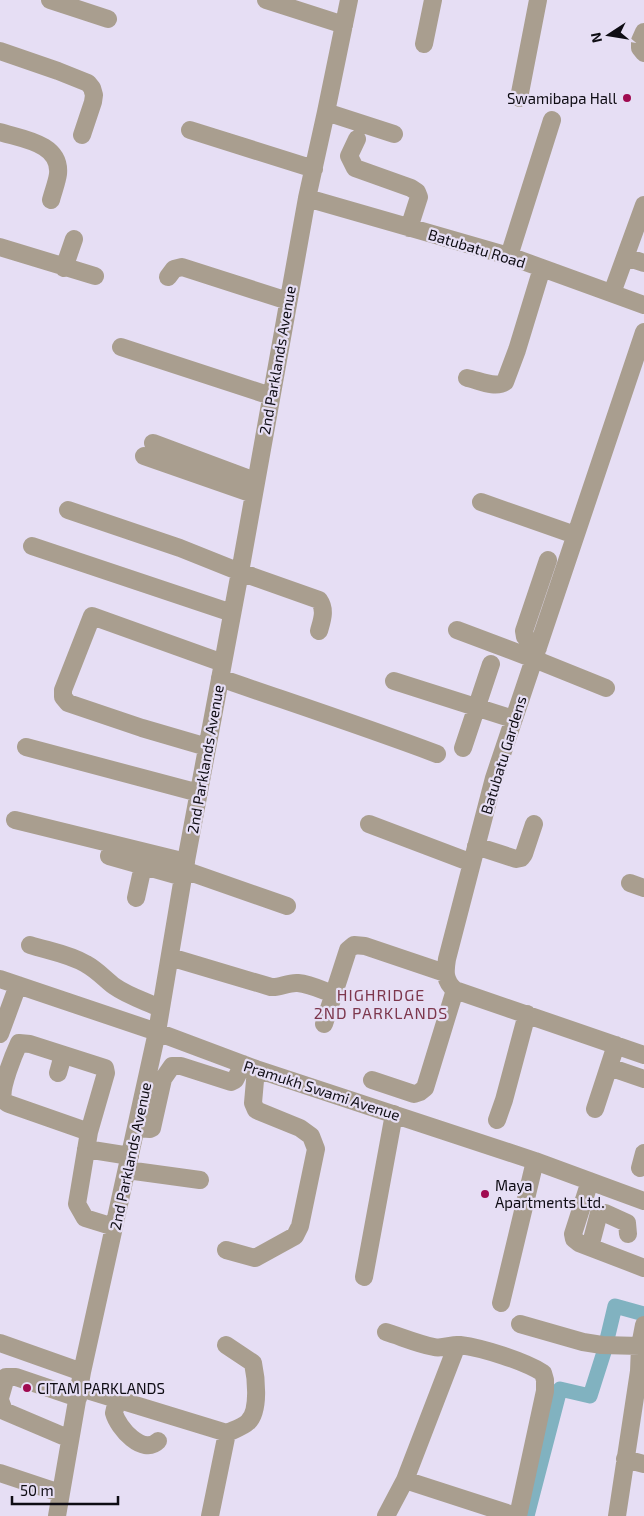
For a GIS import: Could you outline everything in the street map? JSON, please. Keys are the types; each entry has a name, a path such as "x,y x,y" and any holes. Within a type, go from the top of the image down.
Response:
{"street":[{"path":"50,0 108,19"},
{"path":"266,0 344,25"},
{"name":"2nd Parklands Avenue","path":"57,1516 80,1386 156,1032 307,198 348,0"},
{"path":"424,44 433,0"},
{"path":"519,98 538,0"},
{"path":"644,32 640,41 640,48 644,53"},
{"path":"0,51 88,83 94,95 82,135"},
{"path":"326,112 394,134"},
{"path":"509,256 552,120"},
{"path":"190,130 314,169"},
{"path":"0,132 49,149 55,157 58,172 51,200"},
{"path":"357,139 349,156 355,168 411,188 417,192 418,197 409,228"},
{"name":"Batubatu Road","path":"307,198 509,256 644,305"},
{"path":"612,293 644,205"},
{"path":"64,268 74,239"},
{"path":"0,247 95,276"},
{"path":"626,257 644,263"},
{"path":"168,277 174,269 182,268 288,301"},
{"path":"467,378 496,386 502,385 505,382 517,350 542,268"},
{"name":"Batubatu Gardens","path":"445,973 494,778 644,332"},
{"path":"121,347 271,396"},
{"path":"148,449 254,487"},
{"path":"481,502 575,535"},
{"path":"68,510 180,548 319,600 322,604 323,612 319,631"},
{"path":"32,546 232,613"},
{"path":"536,653 525,637 524,630 548,560"},
{"path":"207,747 142,728 68,703 63,697 63,690 92,616 315,711 351,722 437,754"},
{"path":"457,630 536,653 606,688"},
{"path":"463,748 491,664"},
{"path":"394,680 513,719"},
{"path":"26,747 199,793"},
{"path":"15,820 184,870 287,906"},
{"path":"369,824 472,864"},
{"path":"476,846 516,859 521,858 534,824"},
{"path":"109,856 143,866 184,870"},
{"path":"136,898 143,866"},
{"path":"30,945 70,956 87,964 114,986 160,1008"},
{"path":"324,1024 348,950 354,945 365,946 445,973 447,981 455,990 644,1054"},
{"path":"170,957 271,987 277,988 285,984 299,983 334,994"},
{"name":"Pramukh Swami Avenue","path":"0,979 156,1032 249,1067 534,1161 644,1201"},
{"path":"0,1034 18,985"},
{"path":"372,1080 414,1094 425,1088 455,990"},
{"path":"497,1120 527,1014"},
{"path":"114,1227 85,1218 77,1204 87,1141 106,1073 105,1068 30,1044 19,1043 0,1092 8,1104 87,1141 128,1163 200,1180"},
{"path":"596,1109 616,1045"},
{"path":"58,1073 64,1055"},
{"path":"136,1128 152,1128 163,1079 172,1066 181,1066 231,1082 249,1067"},
{"path":"226,1250 255,1258 295,1236 300,1226 316,1149 311,1136 300,1128 256,1110 253,1103 249,1067"},
{"path":"609,1067 644,1079"},
{"path":"364,1277 394,1114"},
{"path":"501,1303 534,1161"},
{"path":"590,1181 572,1234 574,1239 644,1268"},
{"path":"590,1247 599,1213 605,1213 627,1223 628,1234"},
{"path":"520,1324 584,1342 602,1345 640,1346"},
{"path":"617,1516 625,1460 642,1371 640,1346 644,1325"},
{"path":"386,1332 435,1347 457,1345 475,1347 528,1364 544,1374 545,1391 517,1516 405,1480"},
{"path":"0,1343 80,1386 117,1400 227,1433 249,1421 256,1406 256,1376 253,1363 226,1345"},
{"path":"386,1516 405,1480 457,1345"},
{"path":"70,1439 4,1411 0,1399 6,1377 10,1376 80,1386"},
{"path":"117,1400 114,1416 127,1433 140,1444 149,1446 154,1445 158,1441"},
{"path":"210,1516 227,1433"},
{"path":"625,1460 644,1464"},
{"path":"0,1472 60,1493"}],"waterway":[{"path":"527,1516 560,1389 590,1396 604,1352 615,1306 644,1314"}],"place":[{"name":"Swamibapa Hall","path":"627,98"},
{"name":"Maya Apartments Ltd.","path":"485,1194"},
{"name":"CITAM PARKLANDS","path":"27,1388"}],"district":[{"name":"HIGHRIDGE 2ND PARKLANDS","path":"381,1003"}]}
